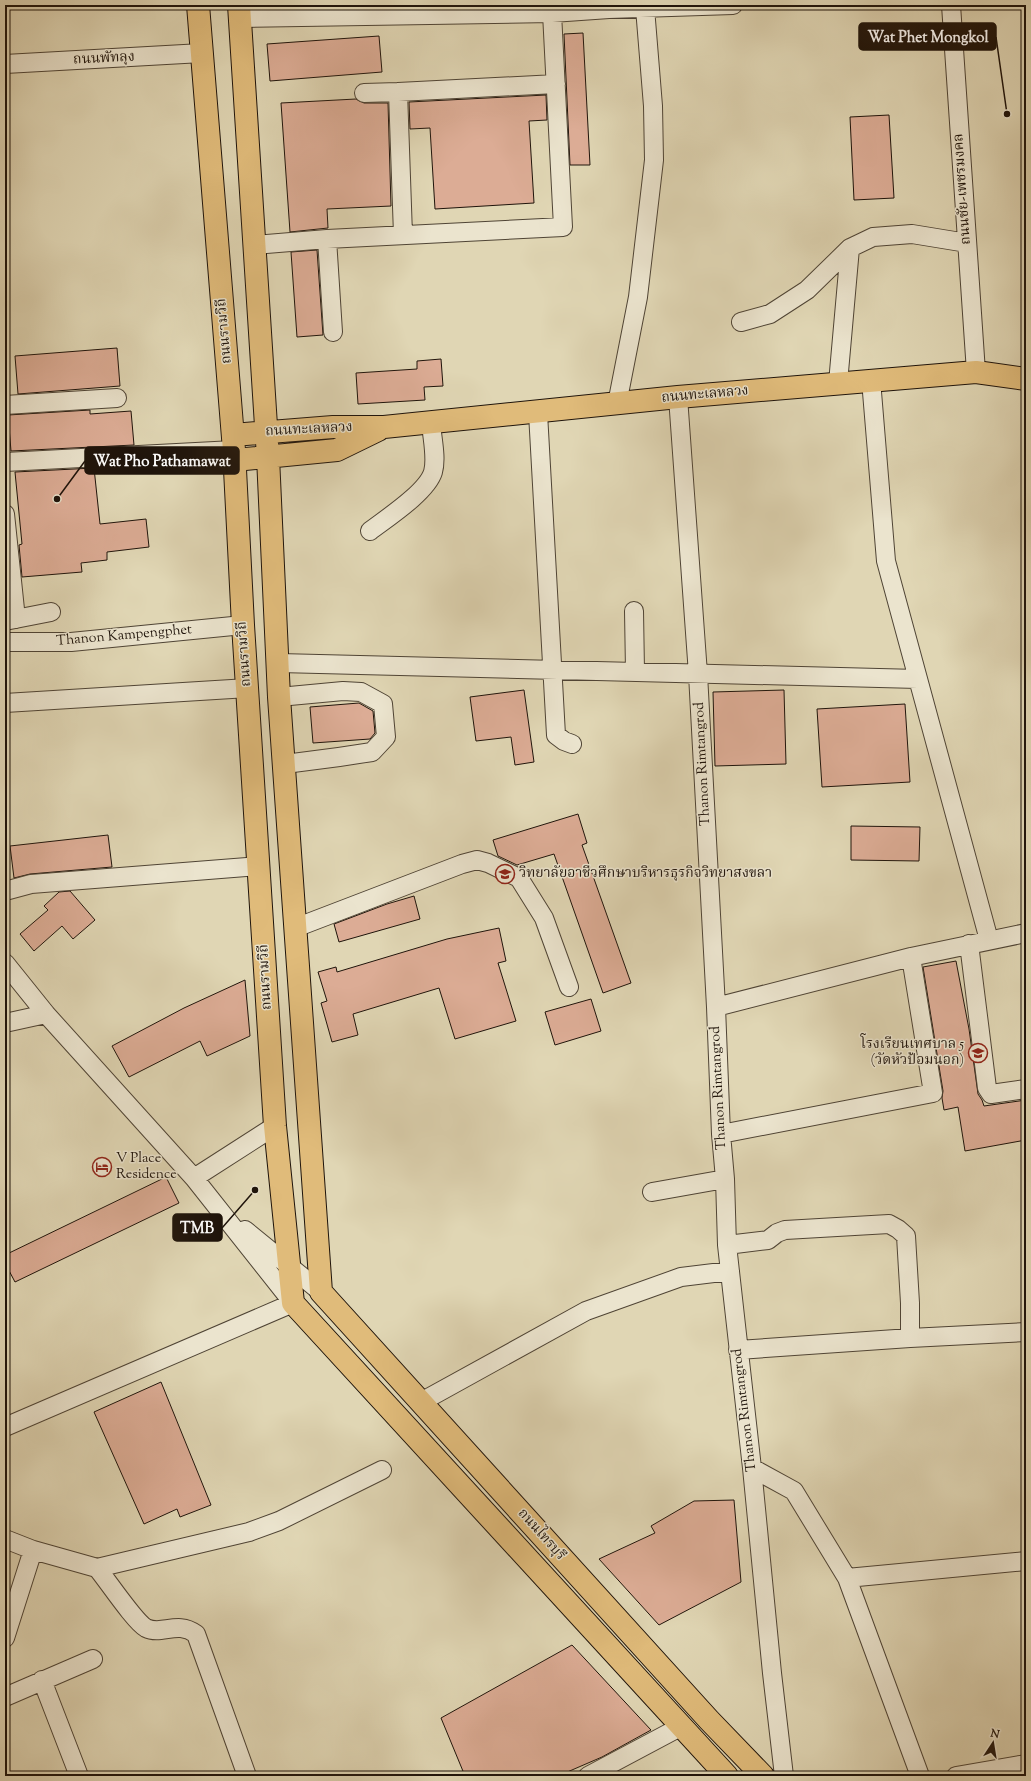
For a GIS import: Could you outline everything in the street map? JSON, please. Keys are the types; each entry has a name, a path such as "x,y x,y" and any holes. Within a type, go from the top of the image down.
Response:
{"main road":[{"name":"ถนนรามวิถี","path":"198,5 234,448 243,624 276,1126 293,1303"},
{"path":"240,12 268,458 279,662 279,697 285,764 320,1292 293,1303"},
{"name":"ถนนทะเลหลวง","path":"234,448 266,432 333,427 384,427 538,413 678,397 976,372 1026,378"},
{"name":"ถนนทะเลหลวง","path":"234,448 268,458 337,450 384,427"},
{"name":"ถนนไทรบุรี","path":"320,1292 709,1720 763,1776"},
{"name":"ถนนไทรบุรี","path":"293,1303 727,1776"}],"street":[{"path":"240,12 552,13 609,7 645,8 733,5"},
{"name":"ถนนชัย-เพชรมงคล","path":"951,5 976,372"},
{"path":"617,404 638,297 654,160 653,106 645,8"},
{"path":"254,245 327,239 563,227 552,13"},
{"name":"ถนนพัทลุง","path":"5,64 202,53"},
{"path":"364,93 556,84"},
{"path":"398,92 403,235"},
{"path":"741,322 770,314 795,298 807,290 850,248 873,237 912,234 967,243"},
{"path":"327,239 333,332"},
{"path":"838,383 850,248"},
{"path":"871,380 886,561 989,940"},
{"name":"Thanon Rimtangrod","path":"678,397 698,674 716,1007 721,1134 725,1179 726,1245 752,1468 772,1673 784,1776"},
{"path":"5,405 117,398"},
{"path":"538,413 556,736 572,744"},
{"path":"370,531 420,491 430,480 433,471 431,423"},
{"path":"5,462 142,455 234,448"},
{"path":"5,514 11,620 51,612"},
{"path":"634,612 635,671"},
{"name":"Thanon Kampengphet","path":"5,642 71,642 243,624"},
{"path":"279,662 918,679"},
{"path":"5,703 248,688"},
{"path":"279,697 343,691 361,692 382,704 386,731 386,737 372,752 285,764"},
{"path":"295,928 462,864 477,860 488,863 519,878 544,918 569,987"},
{"path":"5,891 31,884 260,866"},
{"path":"716,1007 911,957 1026,933"},
{"path":"969,944 987,1088 991,1094 1026,1089"},
{"path":"721,1134 933,1093 911,957"},
{"path":"5,963 46,1014 194,1178 293,1303 5,1428"},
{"path":"5,1023 46,1014"},
{"path":"194,1178 276,1126"},
{"path":"652,1192 725,1179"},
{"path":"217,1206 320,1292"},
{"path":"726,1245 768,1240 777,1233 785,1230 889,1224 906,1236 910,1303 910,1338"},
{"path":"421,1402 586,1311 681,1277 730,1271"},
{"path":"738,1350 910,1338 1026,1332"},
{"path":"752,1468 794,1491 846,1578 920,1776"},
{"path":"5,1539 33,1550 98,1568 249,1532 279,1521 382,1470"},
{"path":"5,1638 33,1550"},
{"path":"846,1578 1026,1560"},
{"path":"98,1568 134,1616 146,1628 156,1630 184,1627 196,1634 247,1776"},
{"path":"5,1697 93,1659"},
{"path":"42,1680 79,1776"},
{"path":"588,1776 682,1726"},
{"path":"956,1776 1026,1764"}],"building":[{"path":"583,33 590,165 570,165 564,34"},
{"path":"379,36 382,72 270,81 267,44"},
{"path":"546,95 547,120 529,121 534,203 435,209 430,128 410,129 409,102"},
{"path":"356,99 364,103 388,103 391,206 327,209 328,228 290,232 281,103"},
{"path":"889,115 894,198 854,200 850,117"},
{"path":"317,250 323,335 297,337 291,252"},
{"path":"117,348 120,386 18,394 15,356"},
{"path":"441,359 443,386 424,387 425,400 358,404 356,373 417,369 417,361"},
{"path":"90,410 90,414 131,411 134,445 11,451 8,415"},
{"path":"94,468 100,524 146,519 149,547 107,552 107,560 81,563 82,572 22,577 19,545 22,544 15,472"},
{"path":"524,690 534,762 515,765 511,737 476,741 470,697"},
{"path":"784,690 786,764 715,766 713,692"},
{"path":"359,703 373,711 375,733 370,739 313,743 310,707"},
{"path":"905,704 910,782 822,787 817,709"},
{"path":"578,814 587,843 582,845 631,983 603,993 554,854 517,865 498,856 493,840"},
{"path":"851,826 920,827 919,861 851,860"},
{"path":"108,835 112,867 30,874 14,878 10,846"},
{"path":"70,891 95,920 73,939 62,926 34,951 20,934 48,910 44,906 59,892"},
{"path":"414,896 420,919 339,942 334,924 387,904"},
{"path":"499,928 506,961 498,963 516,1021 455,1039 439,988 353,1014 358,1035 332,1042 321,1003 327,1001 318,972 336,967 337,972 447,939"},
{"path":"956,961 969,1029 978,1094 984,1106 1026,1100 1026,1140 965,1151 958,1107 944,1110 942,1098 943,1091 923,967"},
{"path":"245,980 250,1036 207,1056 200,1041 129,1077 112,1046 184,1008"},
{"path":"591,999 601,1031 555,1045 545,1012"},
{"path":"166,1177 179,1203 15,1282 5,1263 5,1255"},
{"path":"161,1382 211,1505 180,1517 177,1509 144,1524 94,1412"},
{"path":"734,1500 741,1582 659,1625 599,1559 655,1533 651,1526 694,1501"},
{"path":"572,1645 651,1730 602,1757 558,1776 465,1776 441,1718"}],"place":[{"name":"Wat Phet Mongkol","path":"1007,114"},
{"name":"Wat Pho Pathamawat","path":"57,499"},
{"name":"วิทยาลัยอาชีวศึกษาบริหารธุรกิจวิทยาสงขลา","path":"505,874"},
{"name":"โรงเรียนเทศบาล 5 (วัดหัวป้อมนอก)","path":"978,1053"},
{"name":"V Place Residence","path":"102,1167"},
{"name":"TMB","path":"255,1190"}]}
